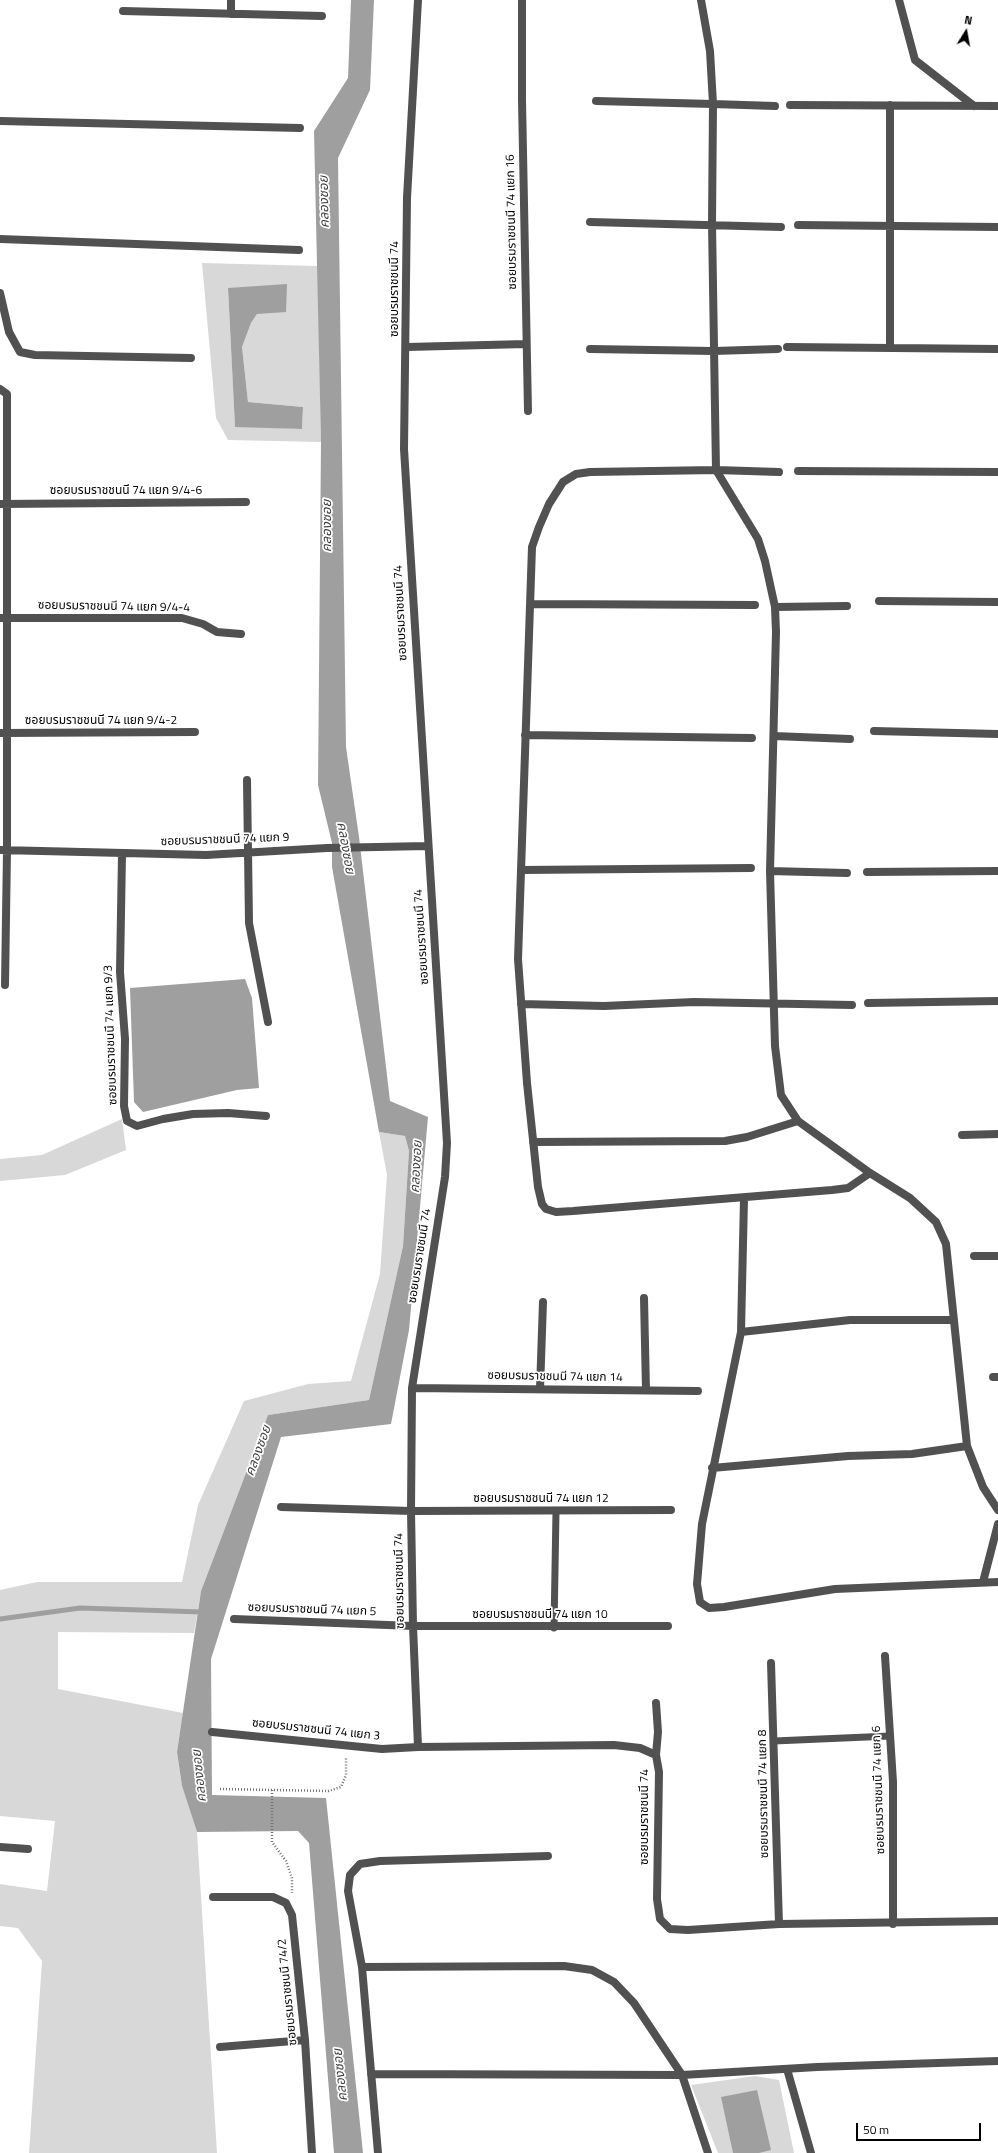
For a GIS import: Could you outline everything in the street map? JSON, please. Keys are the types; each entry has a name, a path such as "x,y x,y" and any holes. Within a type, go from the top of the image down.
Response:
{"street":[{"path":"231,0 231,14"},
{"name":"ซอยบรมราชชนนี 74","path":"418,0 407,198 405,476 427,846 447,1143 445,1177 412,1388 411,1511 413,1626 418,1747 614,1745 640,1748 656,1755 659,1772 656,1899 660,1919 670,1929 688,1930 779,1924 893,1924 998,1921"},
{"name":"ซอยบรมราชชนนี 74 แยก 16","path":"522,0 522,100 528,410"},
{"path":"701,0 710,51 713,104 712,224 716,470 758,539 765,561 775,607 776,632 770,871 775,1046 781,1095 798,1121 870,1173 910,1198 936,1222 946,1244 967,1446 983,1487 998,1510"},
{"path":"899,0 915,60 974,106"},
{"path":"123,11 322,16"},
{"path":"596,101 776,106"},
{"path":"790,105 998,106"},
{"path":"890,105 890,348"},
{"path":"0,121 300,128"},
{"path":"590,222 782,227"},
{"path":"798,225 998,227"},
{"path":"0,239 300,250"},
{"path":"0,293 9,332 20,352 36,355 190,358"},
{"path":"407,348 526,344"},
{"path":"787,348 998,349"},
{"path":"590,349 714,351 778,349"},
{"path":"0,389 7,394 3,504 3,850 5,985"},
{"path":"779,472 716,470 590,472 576,474 563,482 549,504 532,547 518,959 538,1186 542,1204 546,1209 556,1212 744,1199 848,1188 870,1173"},
{"path":"798,471 998,472"},
{"name":"ซอยบรมราชชนนี 74 แยก 9/4-6","path":"3,504 246,502"},
{"path":"879,601 998,602"},
{"path":"530,604 755,605"},
{"path":"775,607 847,606"},
{"name":"ซอยบรมราชชนนี 74 แยก 9/4-4","path":"3,618 182,618 203,624 217,632 241,634"},
{"path":"874,731 998,734"},
{"name":"ซอยบรมราชชนนี 74 แยก 9/4-2","path":"3,733 196,732"},
{"path":"525,735 752,738"},
{"path":"774,736 850,739"},
{"path":"248,780 247,852 249,923 268,1022"},
{"name":"ซอยบรมราชชนนี 74 แยก 9","path":"3,850 206,855 327,848 427,846"},
{"name":"ซอยบรมราชชนนี 74 แยก 9/3","path":"122,854 120,972 125,1039 124,1106 127,1121 137,1126 163,1119 193,1114 228,1113 266,1116"},
{"path":"521,870 751,868"},
{"path":"770,871 847,873"},
{"path":"867,872 998,871"},
{"path":"868,1003 998,1001"},
{"path":"521,1004 604,1006 694,1002 852,1005"},
{"path":"533,1142 725,1141 747,1138 798,1121"},
{"path":"962,1135 998,1134"},
{"path":"744,1199 741,1332 712,1468 702,1524 697,1584 700,1602 709,1608 835,1589 998,1582"},
{"path":"974,1256 998,1256"},
{"path":"644,1298 646,1390"},
{"path":"540,1389 543,1302"},
{"path":"741,1332 850,1320 954,1320"},
{"name":"ซอยบรมราชชนนี 74 แยก 14","path":"412,1388 698,1391"},
{"path":"712,1468 848,1456 912,1454 967,1446"},
{"name":"ซอยบรมราชชนนี 74 แยก 12","path":"281,1507 411,1511 671,1510"},
{"path":"983,1582 998,1524"},
{"name":"ซอยบรมราชชนนี 74 แยก 5","path":"234,1619 413,1626"},
{"name":"ซอยบรมราชชนนี 74 แยก 10","path":"413,1626 554,1628 668,1626"},
{"name":"ซอยบรมราชชนนี 74 แยก 6","path":"885,1656 893,1782 893,1924"},
{"name":"ซอยบรมราชชนนี 74 แยก 8","path":"771,1663 779,1924"},
{"path":"656,1703 658,1732 656,1755"},
{"name":"ซอยบรมราชชนนี 74 แยก 3","path":"212,1732 382,1749 418,1747"},
{"path":"0,1847 28,1849"},
{"path":"378,2153 362,1966 348,1891 350,1875 360,1864 548,1856"},
{"path":"213,1898 273,1897 286,1903 292,1915"},
{"name":"ซอยบรมราชชนนี 74/2","path":"292,1915 306,2040 312,2153"},
{"path":"362,1966 564,1966 592,1970 614,1982 634,2003 682,2075 708,2153"},
{"path":"220,2047 306,2040"},
{"path":"371,2074 682,2075 787,2068 998,2061"},
{"path":"787,2068 811,2153"}],"lane":[{"path":"554,1628 556,1511"},
{"path":"774,1741 890,1736"}],"path":[{"path":"220,1789 328,1791 341,1788 346,1775 346,1746"},
{"path":"272,1791 272,1842 286,1861 292,1878 292,1915"}],"shaded area":[{"path":"202,263 318,266 321,442 228,440 216,418","holes":["228,289 257,314 251,323 242,347 248,402 303,407 302,429 235,426"]},
{"path":"122,1119 126,1150 65,1175 0,1181 0,1159 42,1155"},
{"path":"379,1132 405,1136 409,1151 403,1246 369,1400 268,1415 201,1591 194,1633 58,1632 58,1689 183,1713 177,1752 182,1786 197,1832 217,2153 29,2153 42,1961 18,1928 0,1926 0,1884 47,1891 55,1821 0,1816 0,1590 37,1582 182,1582 198,1505 244,1401 308,1384 351,1381 380,1274 387,1175"},
{"path":"755,2076 779,2080 794,2153 718,2153 691,2085"}],"water":[{"name":"คลองซอย","path":"351,0 374,0 370,90 338,158 346,747 359,837 390,1101 428,1117 409,1330 391,1424 281,1437 211,1659 212,1795 326,1798 363,2153 334,2153 309,1843 298,1831 197,1832 182,1786 177,1752 201,1591 268,1415 369,1400 403,1246 409,1151 405,1136 379,1132 332,867 332,843 318,785 321,442 314,131 348,78"},
{"path":"287,284 286,312 257,314 251,323 242,347 248,402 303,407 302,429 235,427 228,288"},
{"path":"245,979 252,998 259,1088 237,1090 143,1112 134,1102 130,988"},
{"path":"757,2090 771,2150 759,2153 733,2153 721,2097"}],"waterway":[{"path":"0,1619 80,1608 202,1612"}]}
